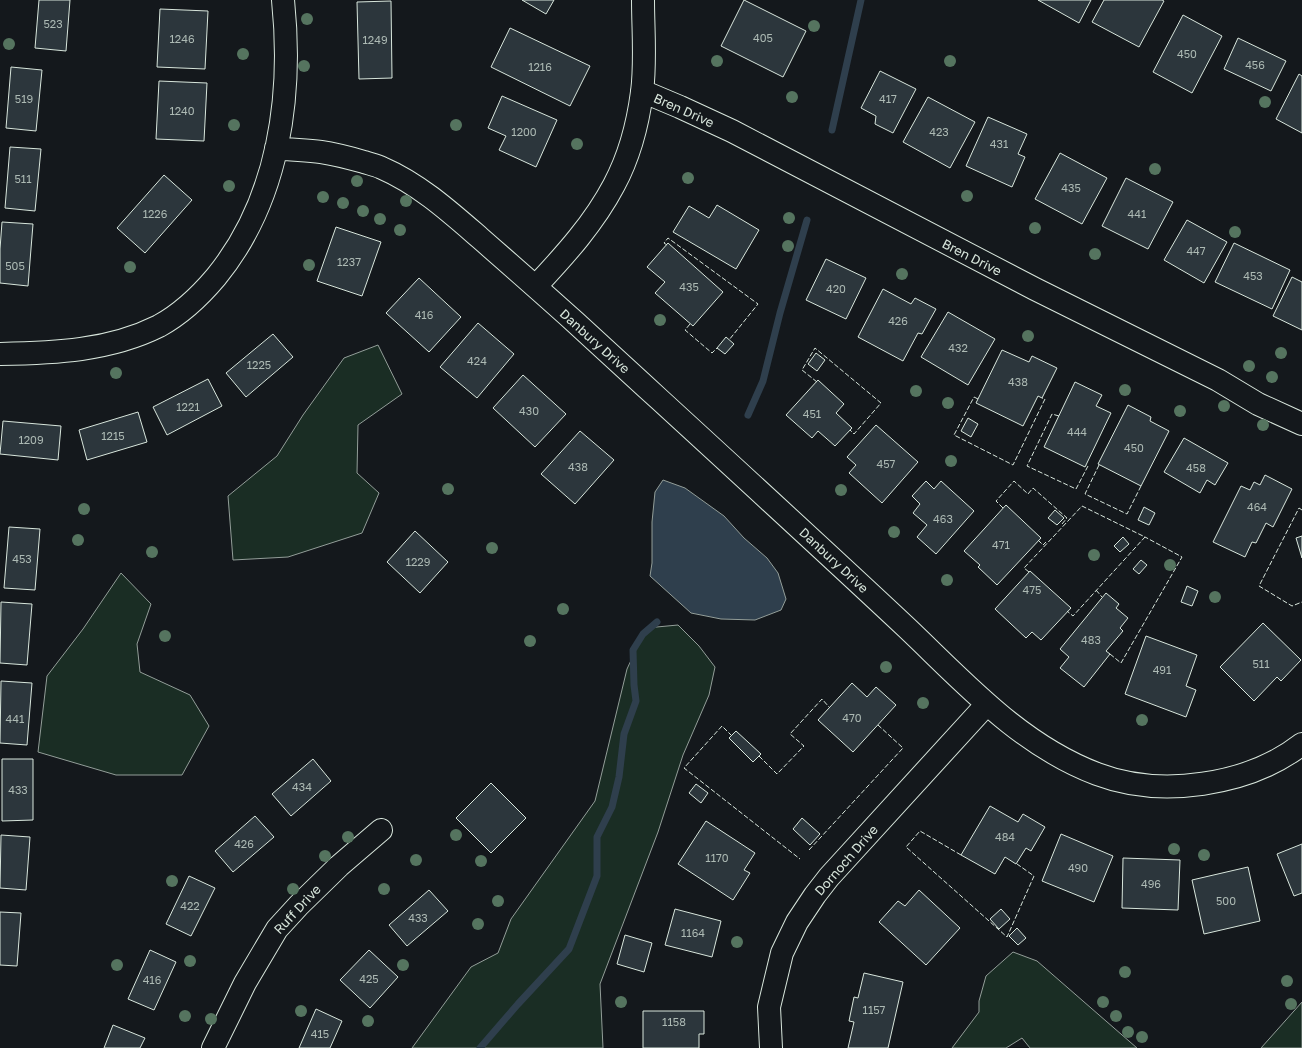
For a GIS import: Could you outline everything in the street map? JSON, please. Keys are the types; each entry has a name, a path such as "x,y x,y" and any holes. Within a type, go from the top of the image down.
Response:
{"street":[{"path":"0,354 44,353 91,348 114,343 147,331 177,314 203,293 225,267 245,237 271,172 285,100 286,29 283,0"},
{"path":"536,286 576,242 605,200 615,184 627,154 636,124 642,91 644,60 643,0"},
{"name":"Bren Drive","path":"642,91 732,131 1035,289 1218,380 1258,404 1302,424"},
{"name":"Danbury Drive","path":"276,148 320,152 381,167 420,188 536,286 828,554 1005,720 1034,741 1066,760 1097,775 1132,784 1168,787 1220,781 1235,777 1270,765 1302,744"},
{"name":"Dornoch Drive","path":"771,1048 769,1007 782,953 797,922 829,877 987,704"},
{"name":"Ruff Drive","path":"213,1048 245,983 277,929 299,905 351,855 381,830"}],"green space":[{"path":"378,345 402,394 358,425 357,473 379,493 362,533 288,557 233,560 228,496 277,456 303,415 344,358"},
{"path":"121,573 151,604 137,644 140,672 190,695 209,726 182,775 116,775 38,752 47,676 83,629"},
{"path":"678,625 699,646 715,667 709,695 683,755 658,832 600,984 603,1048 412,1048 471,967 498,953 511,919 595,801 627,669 646,628"},
{"path":"1013,952 1037,961 1137,1048 1030,1048 1022,1038 1006,1048 952,1048 979,1012 979,1001 986,976"},
{"path":"1302,1002 1302,1048 1261,1048"}],"water":[{"path":"663,480 685,488 724,516 744,538 767,558 778,573 786,599 781,610 755,620 721,619 691,613 650,576 652,563 652,522 655,492"}],"building":[{"path":"39,0 70,0 66,51 35,48"},
{"path":"522,0 554,0 546,14"},
{"path":"744,0 806,31 783,77 721,46"},
{"path":"1038,0 1091,0 1079,23"},
{"path":"1104,0 1164,1 1139,47 1092,22"},
{"path":"391,1 392,78 359,79 357,2"},
{"path":"160,9 208,11 205,69 157,67"},
{"path":"1183,15 1222,36 1192,93 1153,72"},
{"path":"510,28 590,66 570,106 491,67"},
{"path":"1238,38 1286,61 1271,91 1224,69"},
{"path":"11,67 42,70 36,131 6,128"},
{"path":"880,71 916,89 893,133 875,124 876,116 861,108"},
{"path":"1299,74 1302,76 1302,133 1276,119"},
{"path":"159,81 207,83 204,141 156,139"},
{"path":"502,96 557,120 536,167 499,150 506,136 488,128"},
{"path":"928,97 975,122 950,168 903,142"},
{"path":"988,117 1027,134 1018,154 1025,157 1012,187 966,166"},
{"path":"10,147 41,149 35,211 5,208"},
{"path":"1060,153 1107,178 1082,224 1035,199"},
{"path":"164,175 192,200 145,253 117,228"},
{"path":"1126,178 1173,202 1148,249 1102,226"},
{"path":"717,205 759,230 736,269 673,232 689,206 709,218"},
{"path":"1187,220 1227,242 1204,283 1164,260"},
{"path":"2,222 33,224 28,286 0,283"},
{"path":"336,227 381,242 362,296 317,281"},
{"path":"668,243 723,292 693,326 655,293 665,282 647,267"},
{"path":"1234,243 1290,270 1272,309 1215,282"},
{"path":"826,259 866,278 846,319 806,300"},
{"path":"1292,277 1302,282 1302,330 1273,316"},
{"path":"419,278 461,317 429,352 386,313"},
{"path":"883,289 911,304 915,298 936,309 922,334 918,333 903,361 858,337"},
{"path":"948,312 995,339 968,385 921,357"},
{"path":"478,323 514,354 477,398 440,367"},
{"path":"273,334 293,357 246,397 226,373"},
{"path":"726,337 734,344 725,354 717,348"},
{"path":"1002,350 1029,362 1032,356 1057,368 1042,398 1038,396 1023,426 976,403"},
{"path":"816,353 825,360 817,371 808,364"},
{"path":"523,375 566,414 535,447 493,408"},
{"path":"208,379 222,406 167,435 153,407"},
{"path":"818,380 844,404 836,413 852,428 835,446 818,431 812,438 786,415"},
{"path":"1075,382 1102,395 1096,406 1111,413 1085,467 1044,447"},
{"path":"1128,405 1151,417 1150,421 1169,431 1141,486 1098,464"},
{"path":"138,412 147,442 87,460 79,430"},
{"path":"968,418 978,424 971,437 961,431"},
{"path":"3,421 61,426 58,460 0,454"},
{"path":"876,425 918,462 882,503 849,473 856,465 847,457"},
{"path":"580,431 614,460 575,504 541,474"},
{"path":"1184,438 1228,463 1215,485 1207,480 1200,493 1164,472"},
{"path":"1265,475 1292,489 1273,527 1266,523 1256,543 1252,542 1245,557 1213,542 1241,486 1250,490 1254,482 1260,485"},
{"path":"926,481 934,489 941,481 974,511 936,554 917,537 927,525 913,513 920,504 912,496"},
{"path":"1006,505 1041,538 997,585 978,567 980,565 964,551"},
{"path":"1144,507 1155,513 1149,525 1138,520"},
{"path":"1055,510 1064,518 1057,525 1048,518"},
{"path":"9,527 40,529 35,590 4,588"},
{"path":"415,531 448,562 420,593 387,562"},
{"path":"1302,536 1302,558 1296,538"},
{"path":"1123,537 1129,544 1120,552 1114,546"},
{"path":"1141,560 1147,565 1139,574 1133,569"},
{"path":"1030,571 1071,608 1041,640 1032,632 1026,638 995,609"},
{"path":"1187,586 1198,591 1192,606 1181,602"},
{"path":"1106,593 1119,604 1116,608 1128,618 1120,628 1123,631 1106,651 1110,654 1084,687 1060,668 1069,657 1060,649"},
{"path":"1,602 32,604 27,665 0,663"},
{"path":"1263,623 1301,660 1281,681 1277,677 1254,701 1220,667"},
{"path":"1146,636 1197,655 1186,686 1196,690 1186,717 1125,694"},
{"path":"1,681 32,683 27,745 0,743"},
{"path":"852,683 867,697 876,687 896,705 853,752 818,720"},
{"path":"736,731 761,754 753,762 729,738"},
{"path":"2,759 33,759 33,820 2,821"},
{"path":"313,759 331,781 291,816 272,794"},
{"path":"491,783 526,818 491,853 456,818"},
{"path":"696,784 708,793 701,803 689,793"},
{"path":"990,806 1018,822 1023,814 1045,827 1031,851 1026,848 1016,864 1005,857 995,874 961,855"},
{"path":"255,816 274,837 233,872 215,851"},
{"path":"802,818 820,834 810,845 793,829"},
{"path":"706,821 755,853 744,870 750,873 733,900 678,864"},
{"path":"1061,834 1113,856 1094,902 1042,881"},
{"path":"1,835 30,837 26,890 0,888"},
{"path":"1302,844 1302,893 1294,896 1277,854"},
{"path":"1123,858 1180,860 1178,910 1122,908"},
{"path":"1248,867 1260,921 1204,934 1192,880"},
{"path":"189,876 215,888 191,936 166,924"},
{"path":"429,890 448,911 407,946 389,925"},
{"path":"919,890 960,928 926,965 879,922 898,901 905,906"},
{"path":"675,909 721,921 712,957 665,945"},
{"path":"1001,909 1010,919 999,929 990,919"},
{"path":"0,912 21,913 17,966 0,965"},
{"path":"1017,928 1026,938 1018,945 1009,936"},
{"path":"625,935 652,943 644,972 617,964"},
{"path":"150,950 176,962 154,1010 128,999"},
{"path":"369,950 398,977 370,1008 340,980"},
{"path":"864,973 903,982 888,1048 848,1048 854,1022 849,1021 854,997 858,998"},
{"path":"316,1009 342,1021 330,1048 299,1048"},
{"path":"643,1011 704,1011 704,1034 699,1034 699,1048 643,1048"},
{"path":"113,1025 145,1038 140,1048 104,1048"}],"waterway":[{"path":"832,130 861,0"},
{"path":"748,415 763,381 780,313 807,220"},
{"path":"480,1048 569,949 597,876 597,837 612,807 619,777 624,734 636,701 633,650 643,634 657,622"}],"fence":[{"path":"667,245 664,243 668,238 758,304 729,340"},
{"path":"690,324 685,330 712,353 717,348"},
{"path":"817,382 802,370 815,348 881,403 854,434 850,430"},
{"path":"978,399 974,397 954,435 1013,465 1045,399 1042,398"},
{"path":"1059,416 1052,414 1027,466 1076,489 1088,466 1086,465"},
{"path":"1099,465 1085,494 1127,514 1141,486"},
{"path":"1003,508 996,501 1014,481 1028,494 1033,488 1067,518 1062,524"},
{"path":"1029,572 1024,568 1082,506 1145,537 1073,616 1067,611"},
{"path":"1302,510 1299,508 1259,586 1292,606 1302,602"},
{"path":"1110,654 1121,663 1182,557 1145,537"},
{"path":"1038,540 1043,545 1046,542"},
{"path":"1096,590 1102,597"},
{"path":"759,756 777,774 804,746 790,734 822,699 829,707"},
{"path":"809,850 903,748 878,725"},
{"path":"732,736 722,726 684,768 800,859"},
{"path":"961,855 920,831 906,847 1007,937 1034,876 1017,864"}]}
